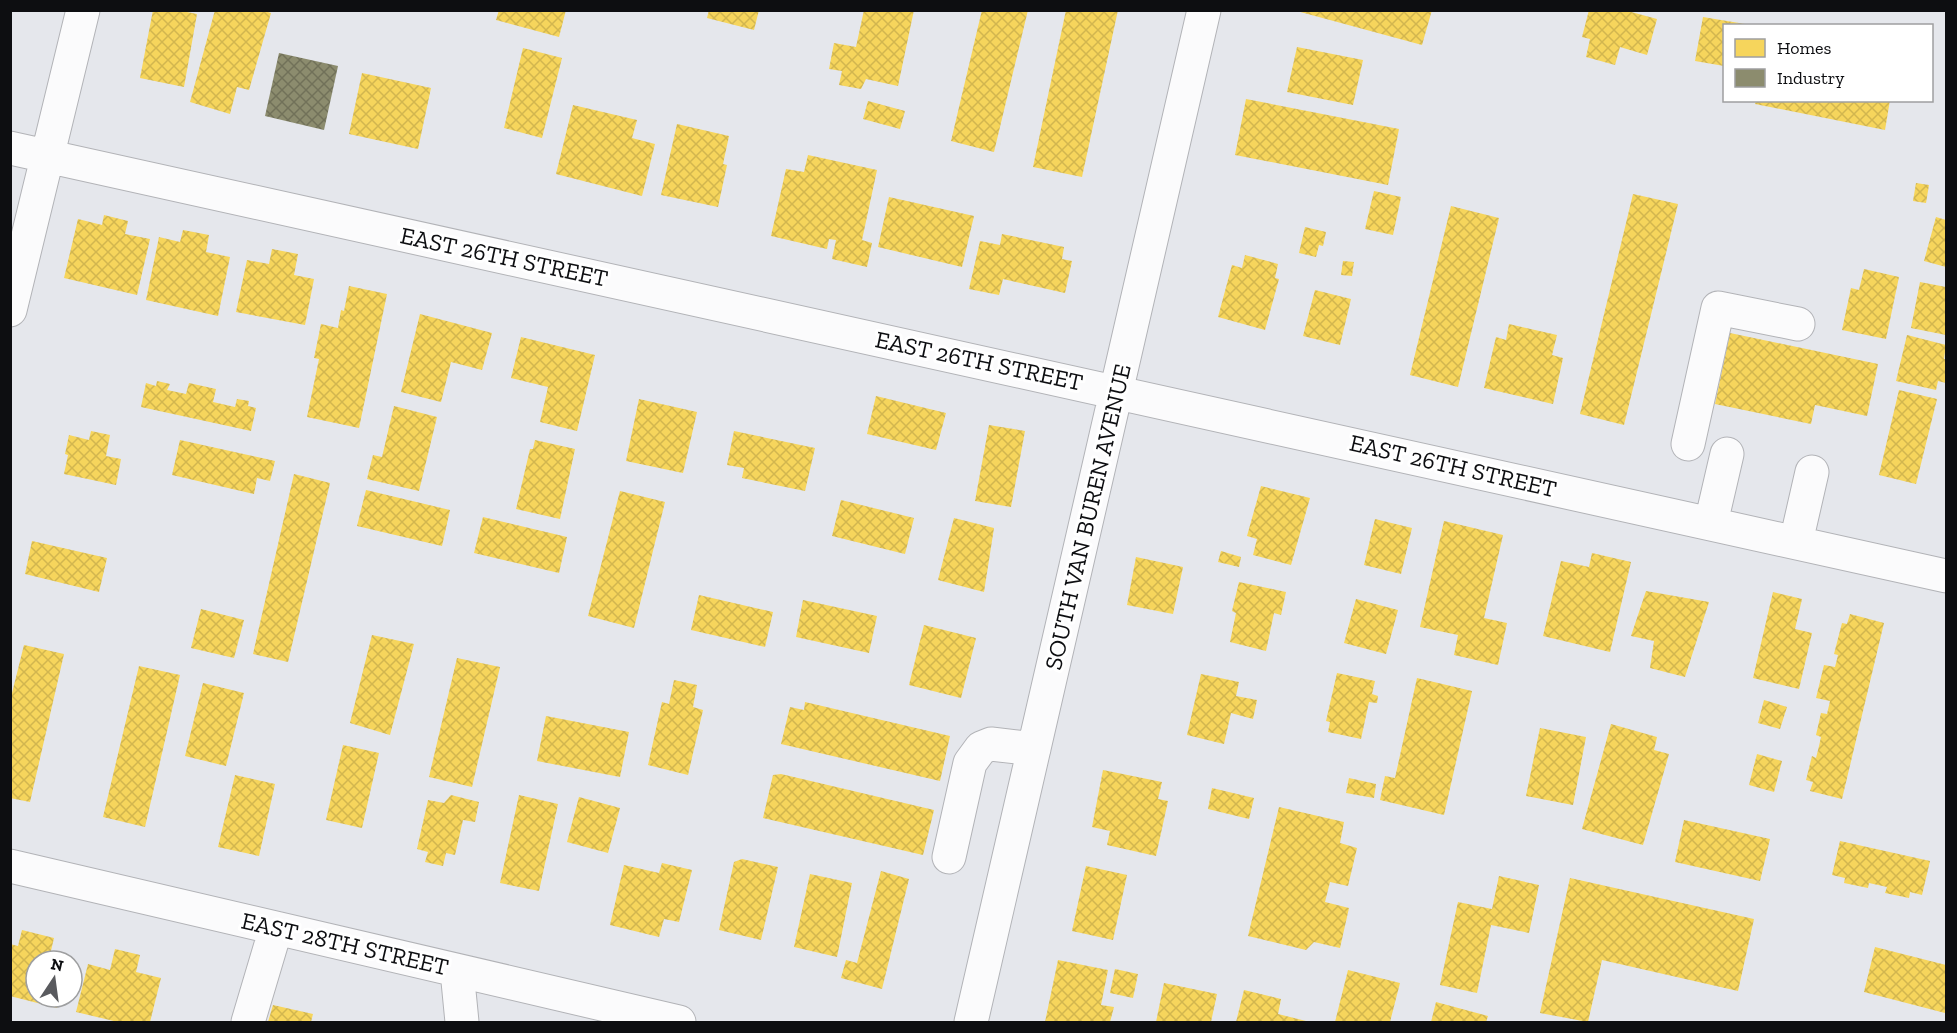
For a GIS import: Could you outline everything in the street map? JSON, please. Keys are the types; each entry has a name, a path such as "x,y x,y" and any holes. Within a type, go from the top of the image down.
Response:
{"street":[{"path":"10,310 83,10"},
{"name":"SOUTH VAN BUREN AVENUE","path":"971,1023 1204,10"},
{"name":"EAST 26TH STREET","path":"10,148 1947,576"},
{"path":"1688,444 1718,308 1798,324"},
{"path":"1711,523 1728,454"},
{"path":"1796,542 1812,472"},
{"path":"949,857 970,763 981,748 991,744 1035,749"},
{"name":"EAST 28TH STREET","path":"10,866 679,1023"},
{"path":"249,1023 276,928"},
{"path":"457,970 462,1023"}],"building: Homes":[{"path":"153,10 177,10 197,14 184,87 140,78"},
{"path":"215,10 262,10 271,13 249,90 237,87 230,114 190,102"},
{"path":"499,10 566,10 559,37 496,20"},
{"path":"709,10 759,10 754,30 707,18"},
{"path":"864,10 914,10 898,86 866,79 861,89 839,85 842,71 829,69 834,43 856,47"},
{"path":"982,10 1028,10 994,152 951,141"},
{"path":"1066,10 1118,10 1082,177 1033,167"},
{"path":"1293,10 1432,10 1422,45"},
{"path":"1589,10 1624,10 1657,19 1647,55 1620,47 1615,65 1586,57 1590,39 1582,37"},
{"path":"1703,17 1745,24 1723,24 1723,66 1695,61"},
{"path":"1297,47 1363,60 1353,105 1287,92"},
{"path":"523,48 562,58 542,138 504,128"},
{"path":"362,73 431,88 418,149 349,134"},
{"path":"1246,99 1399,129 1388,185 1235,155"},
{"path":"868,101 905,111 900,129 863,119"},
{"path":"1756,102 1890,102 1885,130 1755,104"},
{"path":"573,105 637,120 632,138 655,144 642,196 556,174"},
{"path":"677,124 729,136 723,164 727,165 718,207 661,195"},
{"path":"808,155 877,170 862,240 872,243 867,267 832,259 836,240 829,239 827,249 771,236 786,169 804,172"},
{"path":"1916,183 1929,185 1926,203 1913,201"},
{"path":"1374,191 1401,197 1393,235 1365,229"},
{"path":"1633,194 1678,204 1624,425 1580,414"},
{"path":"889,197 974,216 962,267 878,247"},
{"path":"1451,206 1499,218 1458,387 1410,375"},
{"path":"104,215 128,221 125,234 150,239 137,295 64,278 78,219 102,225"},
{"path":"1936,217 1946,220 1946,267 1924,261"},
{"path":"1305,227 1326,232 1323,246 1319,245 1316,257 1299,253"},
{"path":"183,230 209,235 206,252 230,257 218,316 146,300 159,237 180,242"},
{"path":"1002,234 1064,247 1062,259 1072,261 1065,293 1003,279 999,295 969,289 980,241 1000,245"},
{"path":"272,249 298,254 294,275 314,279 305,325 236,312 247,260 269,264"},
{"path":"1245,255 1278,264 1275,278 1279,279 1265,330 1218,317 1232,265 1242,268"},
{"path":"1343,261 1354,262 1352,276 1341,275"},
{"path":"1864,269 1899,277 1886,339 1842,330 1851,288 1859,290"},
{"path":"1920,282 1946,287 1946,335 1911,328"},
{"path":"349,286 387,294 359,428 307,417 319,359 314,358 321,324 338,328"},
{"path":"1315,290 1351,299 1340,345 1303,336"},
{"path":"420,314 492,333 482,370 451,362 441,402 401,392"},
{"path":"1509,324 1557,335 1552,355 1563,358 1553,404 1484,388 1496,337 1506,340"},
{"path":"1730,333 1878,364 1867,416 1815,405 1811,424 1715,404"},
{"path":"1907,335 1946,345 1944,359 1946,359 1946,383 1938,381 1936,390 1896,381"},
{"path":"521,337 595,355 577,431 540,422 548,387 511,378"},
{"path":"157,381 170,384 167,390 186,394 189,383 216,389 213,402 235,407 237,399 249,401 248,406 256,408 251,431 141,407 146,383 156,386"},
{"path":"1899,390 1937,399 1916,484 1879,475"},
{"path":"876,396 946,413 936,450 867,434"},
{"path":"639,399 697,412 683,473 626,461"},
{"path":"394,406 437,417 419,491 367,479 373,455 382,457"},
{"path":"989,425 1025,431 1011,507 975,501"},
{"path":"91,431 110,435 106,456 121,459 116,485 64,474 69,435 89,440"},
{"path":"734,431 815,448 805,491 742,478 744,468 727,465"},
{"path":"180,440 275,461 270,481 257,478 254,494 172,475"},
{"path":"535,440 575,449 560,519 516,509 530,449 533,449"},
{"path":"294,474 330,483 288,662 253,654"},
{"path":"1261,486 1310,498 1291,565 1253,555 1257,539 1247,536"},
{"path":"366,490 450,510 442,546 357,526"},
{"path":"620,491 665,502 634,628 588,616"},
{"path":"841,500 914,518 905,554 832,536"},
{"path":"483,517 567,537 559,573 474,553"},
{"path":"954,518 994,528 984,592 938,580"},
{"path":"1375,519 1412,528 1401,574 1364,565"},
{"path":"1444,521 1503,535 1484,618 1507,623 1498,665 1454,655 1458,635 1420,627"},
{"path":"32,541 107,558 99,592 25,574"},
{"path":"1221,551 1241,557 1239,567 1218,562"},
{"path":"1592,553 1631,562 1610,652 1543,636 1561,561 1589,567"},
{"path":"1136,557 1183,567 1173,614 1127,605"},
{"path":"1239,582 1286,592 1281,615 1274,613 1266,651 1230,642 1236,613 1232,611"},
{"path":"1646,591 1709,602 1685,677 1650,668 1654,641 1631,636"},
{"path":"1773,592 1802,599 1795,629 1812,633 1799,689 1753,678"},
{"path":"699,595 773,612 765,647 691,630"},
{"path":"1356,599 1398,610 1386,654 1344,643"},
{"path":"803,600 877,616 869,653 796,637"},
{"path":"201,609 244,620 234,658 191,648"},
{"path":"1850,614 1884,623 1842,799 1810,791 1813,782 1806,780 1812,756 1816,758 1819,746 1821,737 1816,735 1821,713 1827,714 1830,701 1816,698 1824,665 1835,667 1838,655 1834,654 1842,623 1847,624"},
{"path":"924,625 976,638 961,698 909,685"},
{"path":"372,635 414,644 390,735 350,723"},
{"path":"24,645 64,654 30,802 10,798 10,701"},
{"path":"457,658 500,667 472,787 429,777"},
{"path":"139,666 180,675 145,827 103,817"},
{"path":"1337,673 1375,681 1372,694 1378,696 1377,703 1369,702 1361,739 1328,732 1330,722 1326,721"},
{"path":"1201,674 1239,682 1236,696 1257,700 1253,719 1231,713 1224,744 1187,735"},
{"path":"1417,678 1472,691 1444,815 1380,800 1385,776 1395,778"},
{"path":"674,680 697,685 693,707 703,710 688,775 648,765 662,702 669,704"},
{"path":"203,683 244,693 226,766 185,756"},
{"path":"1764,700 1787,707 1780,729 1758,723"},
{"path":"805,702 950,736 940,781 781,744 790,707 804,710"},
{"path":"546,716 629,732 620,777 537,761"},
{"path":"1611,724 1657,737 1654,750 1669,754 1643,845 1582,829"},
{"path":"1540,728 1586,737 1573,805 1526,796"},
{"path":"343,745 379,753 362,828 326,820"},
{"path":"1757,754 1782,761 1774,792 1749,785"},
{"path":"1103,770 1162,782 1158,799 1168,801 1156,856 1107,845 1110,831 1092,827"},
{"path":"781,774 934,810 923,855 763,818 773,775"},
{"path":"235,775 275,784 259,856 218,847"},
{"path":"1349,778 1376,784 1374,798 1346,793"},
{"path":"1212,788 1254,798 1249,819 1208,809"},
{"path":"451,795 479,802 475,822 463,820 455,855 446,853 443,866 425,862 428,852 417,849 428,800 444,803"},
{"path":"519,795 558,804 539,891 500,883"},
{"path":"579,797 620,808 608,853 567,842"},
{"path":"1279,807 1344,822 1340,843 1357,848 1348,886 1330,882 1325,902 1349,908 1340,948 1314,942 1306,950 1248,936"},
{"path":"1684,820 1770,839 1760,881 1675,862"},
{"path":"1840,841 1930,861 1922,895 1910,892 1909,898 1885,893 1887,887 1869,883 1868,888 1844,883 1845,878 1832,875"},
{"path":"742,859 778,867 761,940 719,930 734,862"},
{"path":"662,863 692,870 679,922 664,919 659,937 610,925 624,865 659,873"},
{"path":"1086,866 1127,875 1113,940 1072,931"},
{"path":"881,871 909,879 882,989 841,978 846,960 857,963"},
{"path":"810,874 852,883 837,957 794,947"},
{"path":"1499,876 1539,885 1529,933 1491,925 1477,993 1440,985 1458,902 1492,909"},
{"path":"1570,878 1754,919 1738,991 1602,960 1588,1022 1540,1013"},
{"path":"22,930 54,938 51,949 24,949 24,1000 10,996 10,944 18,946"},
{"path":"1875,947 1946,965 1945,1013 1864,992"},
{"path":"115,949 140,955 136,972 161,978 150,1022 118,1022 76,1012 77,1009 84,1009 84,980 88,964 110,970"},
{"path":"1058,960 1108,970 1101,1005 1114,1007 1110,1022 1045,1022"},
{"path":"1115,969 1138,974 1133,998 1110,993"},
{"path":"1348,970 1400,983 1390,1022 1335,1022"},
{"path":"1164,983 1217,994 1211,1022 1156,1022"},
{"path":"1244,990 1281,999 1278,1014 1310,1022 1236,1022"},
{"path":"1436,1002 1488,1016 1486,1022 1431,1022"},
{"path":"273,1005 313,1014 311,1022 268,1022"}],"building: Industry":[{"path":"279,53 338,66 324,130 265,116"}]}
